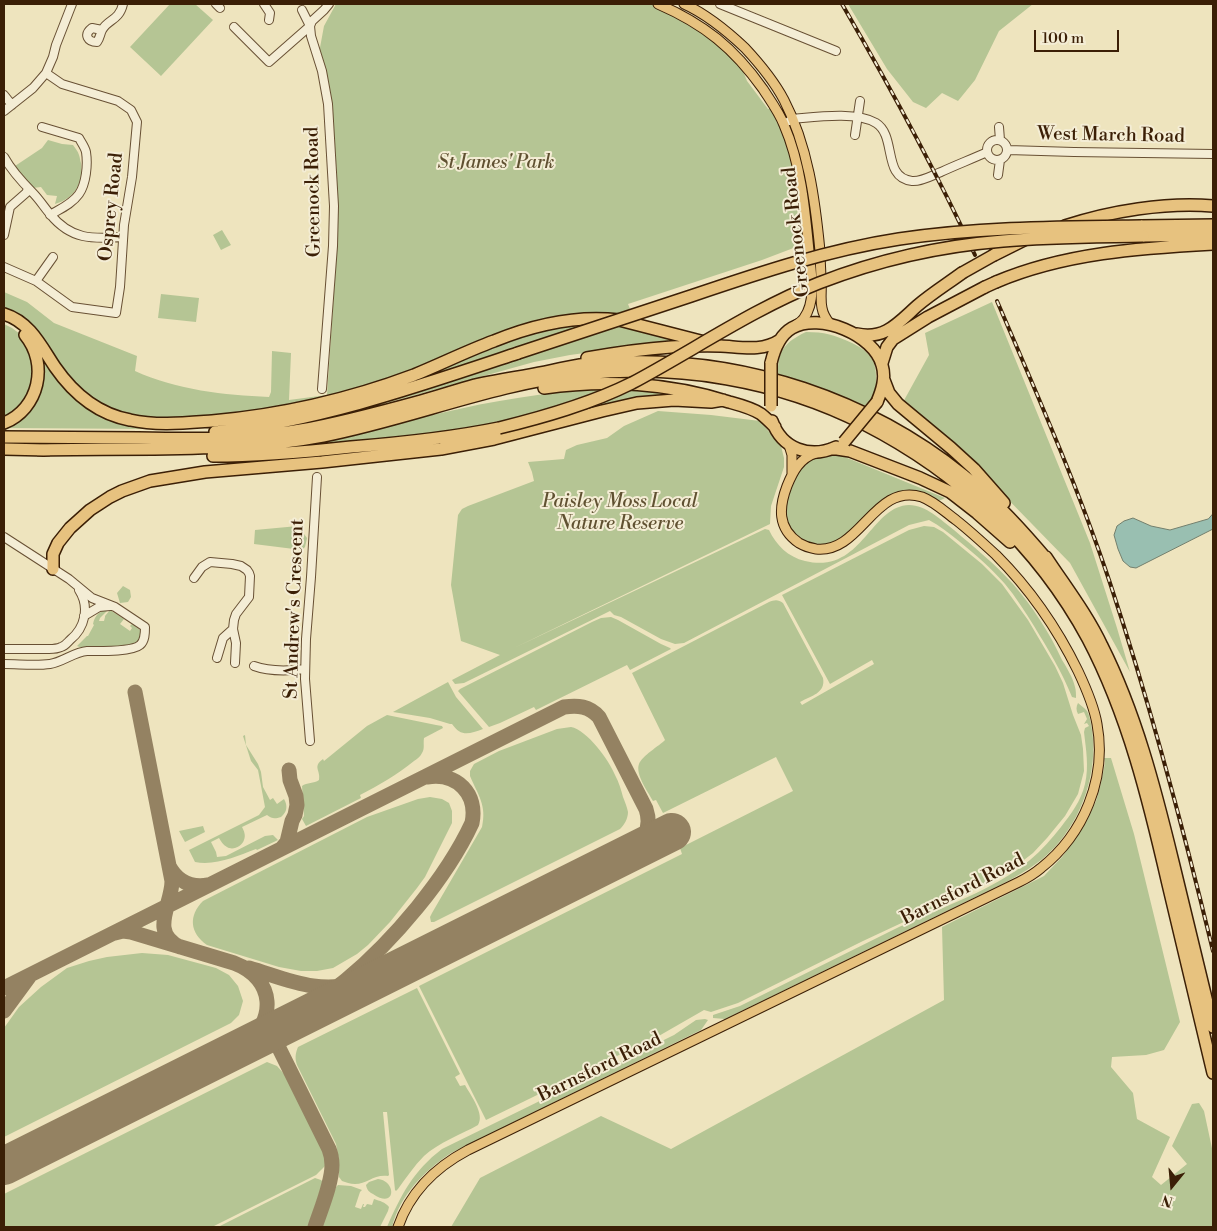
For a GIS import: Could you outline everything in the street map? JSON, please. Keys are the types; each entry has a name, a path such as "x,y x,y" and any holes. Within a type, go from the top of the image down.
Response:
{"highway":[{"path":"775,428 771,406 771,363 780,340 786,332 794,327 813,322 830,324 866,336 875,335 897,325 917,306 962,273 1033,236 1074,222 1130,210 1160,207 1213,206"},
{"path":"4,449 206,456 258,455 421,441 457,436 499,428 550,414 607,394 655,370 788,297 818,284 888,260 937,249 1003,240 1213,225"},
{"path":"113,438 208,433 283,422 326,412 402,392 750,276 803,260 859,247 897,240 975,231 1070,227 1213,235"},
{"path":"1213,244 1078,257 1024,271 985,287 928,317 893,339 887,347 882,363 884,380 889,393 898,404 942,439 989,485 1028,531 1076,601 1102,646 1121,688 1150,774 1213,1027"},
{"path":"4,314 16,320 31,332 67,384 92,405 119,417 153,423 191,423 243,418 289,410 353,395 413,375 495,340 551,323 576,319 598,318 619,320 720,346"},
{"path":"4,321 20,331 31,343 36,354 38,370 37,385 30,401 14,418 4,423"},
{"path":"857,334 869,345 882,363"},
{"path":"4,437 208,439 274,434 325,426 523,372 580,359 672,347 720,346 760,348 780,340"},
{"path":"474,386 581,365 647,361 722,368 783,382 823,395 868,415 895,429 934,454 962,474 997,505 1050,563"},
{"path":"394,418 467,397 546,380 618,371 699,374 764,387 811,401 886,435 955,481 991,512 1030,554 1051,581 1089,641 1109,685 1130,742 1162,855 1213,1073"},
{"path":"40,450 232,448 269,444 327,435 512,392 574,384 615,384 659,386 723,400 762,415 789,445 801,450 818,452 831,449 844,442 877,402 884,380"},
{"path":"53,569 56,548 70,528 85,514 110,497 150,481 205,472 441,449 494,439 638,403 674,400 711,402 723,400"},
{"path":"831,449 850,451 920,478 950,492 977,512 1051,581"}],"main road":[{"name":"Greenock Road","path":"658,4 689,18 729,48 753,76 784,123 802,189 812,285 807,314 794,327"},
{"name":"Greenock Road","path":"684,4 730,33 764,70 784,98 793,119 813,188 822,274 822,307 830,324"},
{"name":"Barnsford Road","path":"789,445 792,455 792,474"},
{"name":"Barnsford Road","path":"398,1227 422,1185 439,1168 458,1156 1019,882 1050,860 1070,838 1080,821 1092,796 1099,766 1100,743 1096,718 1085,686 1068,650 1046,615 1024,585 997,556 936,505 920,497 904,496 889,501 879,508 849,538 836,546 814,549 802,545 794,539 784,524 781,514 782,502 792,474 802,461 818,452"}],"street":[{"path":"4,111 33,88 46,73 72,4"},
{"path":"102,30 121,12 123,4"},
{"path":"264,4 270,12 269,20"},
{"path":"234,27 270,62 310,26 329,4"},
{"path":"720,4 836,51"},
{"name":"Greenock Road","path":"302,10 310,26 311,36 322,71 328,104 334,206 333,246 322,389"},
{"name":"Osprey Road","path":"4,267 36,281 72,307 116,312 137,122 131,110 118,101 62,84 46,73"},
{"path":"4,95 12,105"},
{"path":"855,135 860,101"},
{"path":"784,123 793,119 827,116 858,116 872,122 883,130 896,172 911,181 925,178 987,152"},
{"path":"42,127 62,138 79,138 86,151 87,167 80,193 71,202 50,215"},
{"path":"999,127 1000,140 1008,150 1006,156 1000,160 994,160 987,152 987,149 990,143 1000,140"},
{"name":"West March Road","path":"1008,150 1213,154"},
{"path":"4,158 59,225 75,235 102,238 123,237"},
{"path":"998,175 1000,160"},
{"path":"4,235 7,205 26,193 28,189"},
{"path":"36,281 53,257"},
{"name":"St Andrew's Crescent","path":"310,741 305,669 317,478"},
{"path":"4,537 68,579 92,598 115,607 145,627 144,639 141,645 132,649 83,651 51,664 4,664"},
{"path":"194,578 202,567 210,562 241,566 247,570 250,576 249,597 236,614 233,629 236,643 235,663"},
{"path":"4,649 55,649 68,642 80,629 84,616 83,595 78,588"},
{"path":"84,616 105,606 115,607"},
{"path":"217,658 223,638 233,629"},
{"path":"4,644 48,645 68,642"},
{"path":"254,666 270,670 305,669"}],"green space":[{"path":"170,4 195,4 213,20 161,76 130,47"},
{"name":"St James' Park","path":"336,4 650,4 668,11 713,39 740,64 747,81 768,109 771,108 789,149 796,176 804,244 762,260 628,304 630,309 611,316 570,317 341,395 269,411 166,420 138,418 110,409 91,399 4,311 4,292 27,302 54,323 137,356 135,371 167,383 218,393 269,397 271,392 272,351 291,353 289,400 327,395 337,247 337,176 331,95 319,53 324,26"},
{"path":"848,4 1033,4 999,31 975,80 958,101 942,93 926,108 913,102 887,69"},
{"path":"48,140 73,145 79,154 81,163 81,177 73,194 55,204 57,196 47,195 41,187 33,188 15,166 42,148"},
{"path":"222,230 231,245 221,250 213,235"},
{"path":"161,294 199,298 196,322 158,318"},
{"path":"992,302 1090,543 1130,672 1070,563 956,446 926,419 902,404 929,355 925,333"},
{"path":"4,324 20,334 27,343 36,374 25,403 4,419"},
{"path":"585,324 619,325 682,340 681,343 621,348 534,362 347,414 285,426 516,348 396,387 536,330"},
{"path":"806,332 824,333 840,338 858,346 870,356 875,366 876,389 872,398 864,407 778,375 779,360 784,348"},
{"path":"38,351 75,397 150,427 150,429 4,428 27,412"},
{"path":"599,389 636,389 680,394 568,415 416,437 289,449 480,405 539,395"},
{"name":"Paisley Moss Local Nature Reserve","path":"658,411 760,421 781,446 784,458 784,467 771,506 770,524 514,648 765,529 769,530 783,550 793,557 805,561 824,563 840,558 853,550 884,516 896,508 909,505 927,510 939,518 984,556 1013,584 1034,611 1052,640 1073,680 1076,698 1072,697 1044,643 1005,584 972,552 945,530 929,520 909,525 684,643 675,644 661,639 614,615 610,611 464,683 455,684 452,680 500,655 461,641 451,585 458,515 462,509 534,481 528,462 564,459 566,450 577,445 607,438 624,426"},
{"path":"826,454 840,455 945,498 937,502 926,495 908,490 894,494 881,500 843,539 829,546 805,544 788,528 785,517 786,502 800,469 807,459"},
{"path":"298,526 307,538 305,547 302,550 254,544 255,530"},
{"path":"924,526 934,527 943,532 982,564 1002,584 1028,620 1055,666 1081,735 1083,749 1084,771 1078,794 1065,816 1033,853 985,884 863,941 738,1003 711,1012 704,1010 657,1037 486,1120 419,986 682,854 680,848 793,791 776,757 663,813 656,800 653,801 645,788 638,768 643,758 665,740 632,673 769,602 778,600 783,603 823,678 820,691 800,702 802,705 874,664 872,660 830,684 782,595 909,530"},
{"path":"123,586 130,590 131,597 128,602 120,603 117,593"},
{"path":"108,610 99,621 104,621 105,616 110,610 124,619 120,624 130,631 132,624 140,630 141,636 139,640 134,644 120,648 82,648 77,646 88,636 96,616 102,611"},
{"path":"611,617 671,649 630,670 627,665 536,710 534,707 489,727 458,691 592,622 601,618"},
{"path":"448,682 456,697 483,729 462,733 452,724 393,712"},
{"path":"1078,703 1087,711 1090,718 1093,761 1090,777 1086,793 1073,822 1054,848 1042,859 1000,885 725,1019 713,1018 713,1015 740,1006 899,927 984,889 1030,860 1047,844 1065,822 1083,790 1087,764 1084,732 1085,728 1089,726 1087,723 1084,724 1087,719 1084,712 1078,714 1076,708"},
{"path":"387,715 442,726 443,728 424,738 421,754 401,771 360,795 361,798 306,826 302,819 304,816 302,786 319,780 318,764 367,726"},
{"path":"571,727 577,729 590,740 603,754 612,769 619,783 628,812 623,826 431,922 430,917 432,913 482,827 483,806 470,776 470,771 474,764 499,751 557,729"},
{"path":"245,735 246,745 258,764 263,787 270,800 273,798 277,804 284,799 286,811 281,817 274,818 267,815 242,827 245,838 237,847 227,847 219,838 211,842 217,857 226,856 265,836 273,835 278,840 257,850 226,860 211,863 195,862 189,850 259,815 265,807 258,770 251,761 243,736"},
{"path":"1104,758 1111,758 1134,834 1180,1022 1164,1050 1146,1055 1112,1057 1111,1067 1133,1093 1137,1119 1170,1137 1152,1177 1161,1185 1187,1164 1172,1146 1192,1104 1199,1103 1204,1111 1213,1153 1213,1227 451,1227 480,1178 601,1116 671,1149 944,1000 942,927 1044,876 1062,857 1079,834 1089,816 1101,783 1105,763"},
{"path":"430,797 442,799 449,803 452,811 452,823 425,877 390,922 368,945 333,968 301,971 279,967 207,945 194,930 193,918 203,901 367,817 418,799"},
{"path":"203,826 205,832 185,842 179,831"},
{"path":"142,953 168,955 216,968 229,975 238,986 243,1001 239,1015 231,1023 4,1137 4,1028 19,1007 41,987 67,968 107,957"},
{"path":"417,988 460,1074 455,1077 460,1086 465,1085 479,1110 480,1121 478,1125 443,1143 424,1156 396,1191 387,1112 383,1112 389,1175 379,1176 359,1184 342,1181 339,1177 339,1160 336,1144 297,1065 298,1047"},
{"path":"696,1020 708,1020 701,1030 451,1153 414,1185 401,1204 392,1227 387,1227 397,1204 409,1184 423,1166 442,1149 674,1035"},
{"path":"267,1062 277,1066 285,1075 320,1144 325,1156 325,1166 316,1175 212,1227 4,1227 4,1194"},
{"path":"315,1178 323,1182 308,1227 218,1227"},
{"path":"378,1179 388,1184 391,1189 390,1197 386,1199 381,1198 368,1190 366,1185"},
{"path":"338,1185 351,1186 362,1190 355,1207 361,1209 363,1204 363,1207 367,1204 372,1205 374,1199 389,1207 380,1227 321,1227"}],"shaded area":[{"path":"1213,514 1213,529 1136,568 1130,567 1123,561 1114,535 1117,526 1124,521 1133,518 1151,526 1170,530 1208,519"}],"taxiway":[{"path":"135,692 172,881 164,917 164,926 166,934 171,941 180,947"},
{"path":"4,988 564,707 583,707 599,717 646,809 648,828 641,843 632,852"},
{"path":"282,848 287,842 297,805 289,770"},
{"path":"281,1028 346,980 382,947 417,908 448,866 461,844 472,823 472,803 468,794 463,787 448,778 438,776 427,777"},
{"path":"169,866 176,876 185,882 202,886 208,885"},
{"path":"115,933 131,932 234,963 248,970 258,979 267,1001 262,1025 254,1037 243,1047"},
{"path":"249,968 297,983 322,987 348,986 382,977"},
{"path":"4,1011 29,977"},
{"path":"271,1032 331,1155 332,1172 315,1227"}],"runway":[{"path":"4,1166 672,832"}],"railway":[{"path":"842,4 912,128 975,255"},
{"path":"997,301 1071,476 1110,583 1139,674 1165,766 1213,951"}]}
